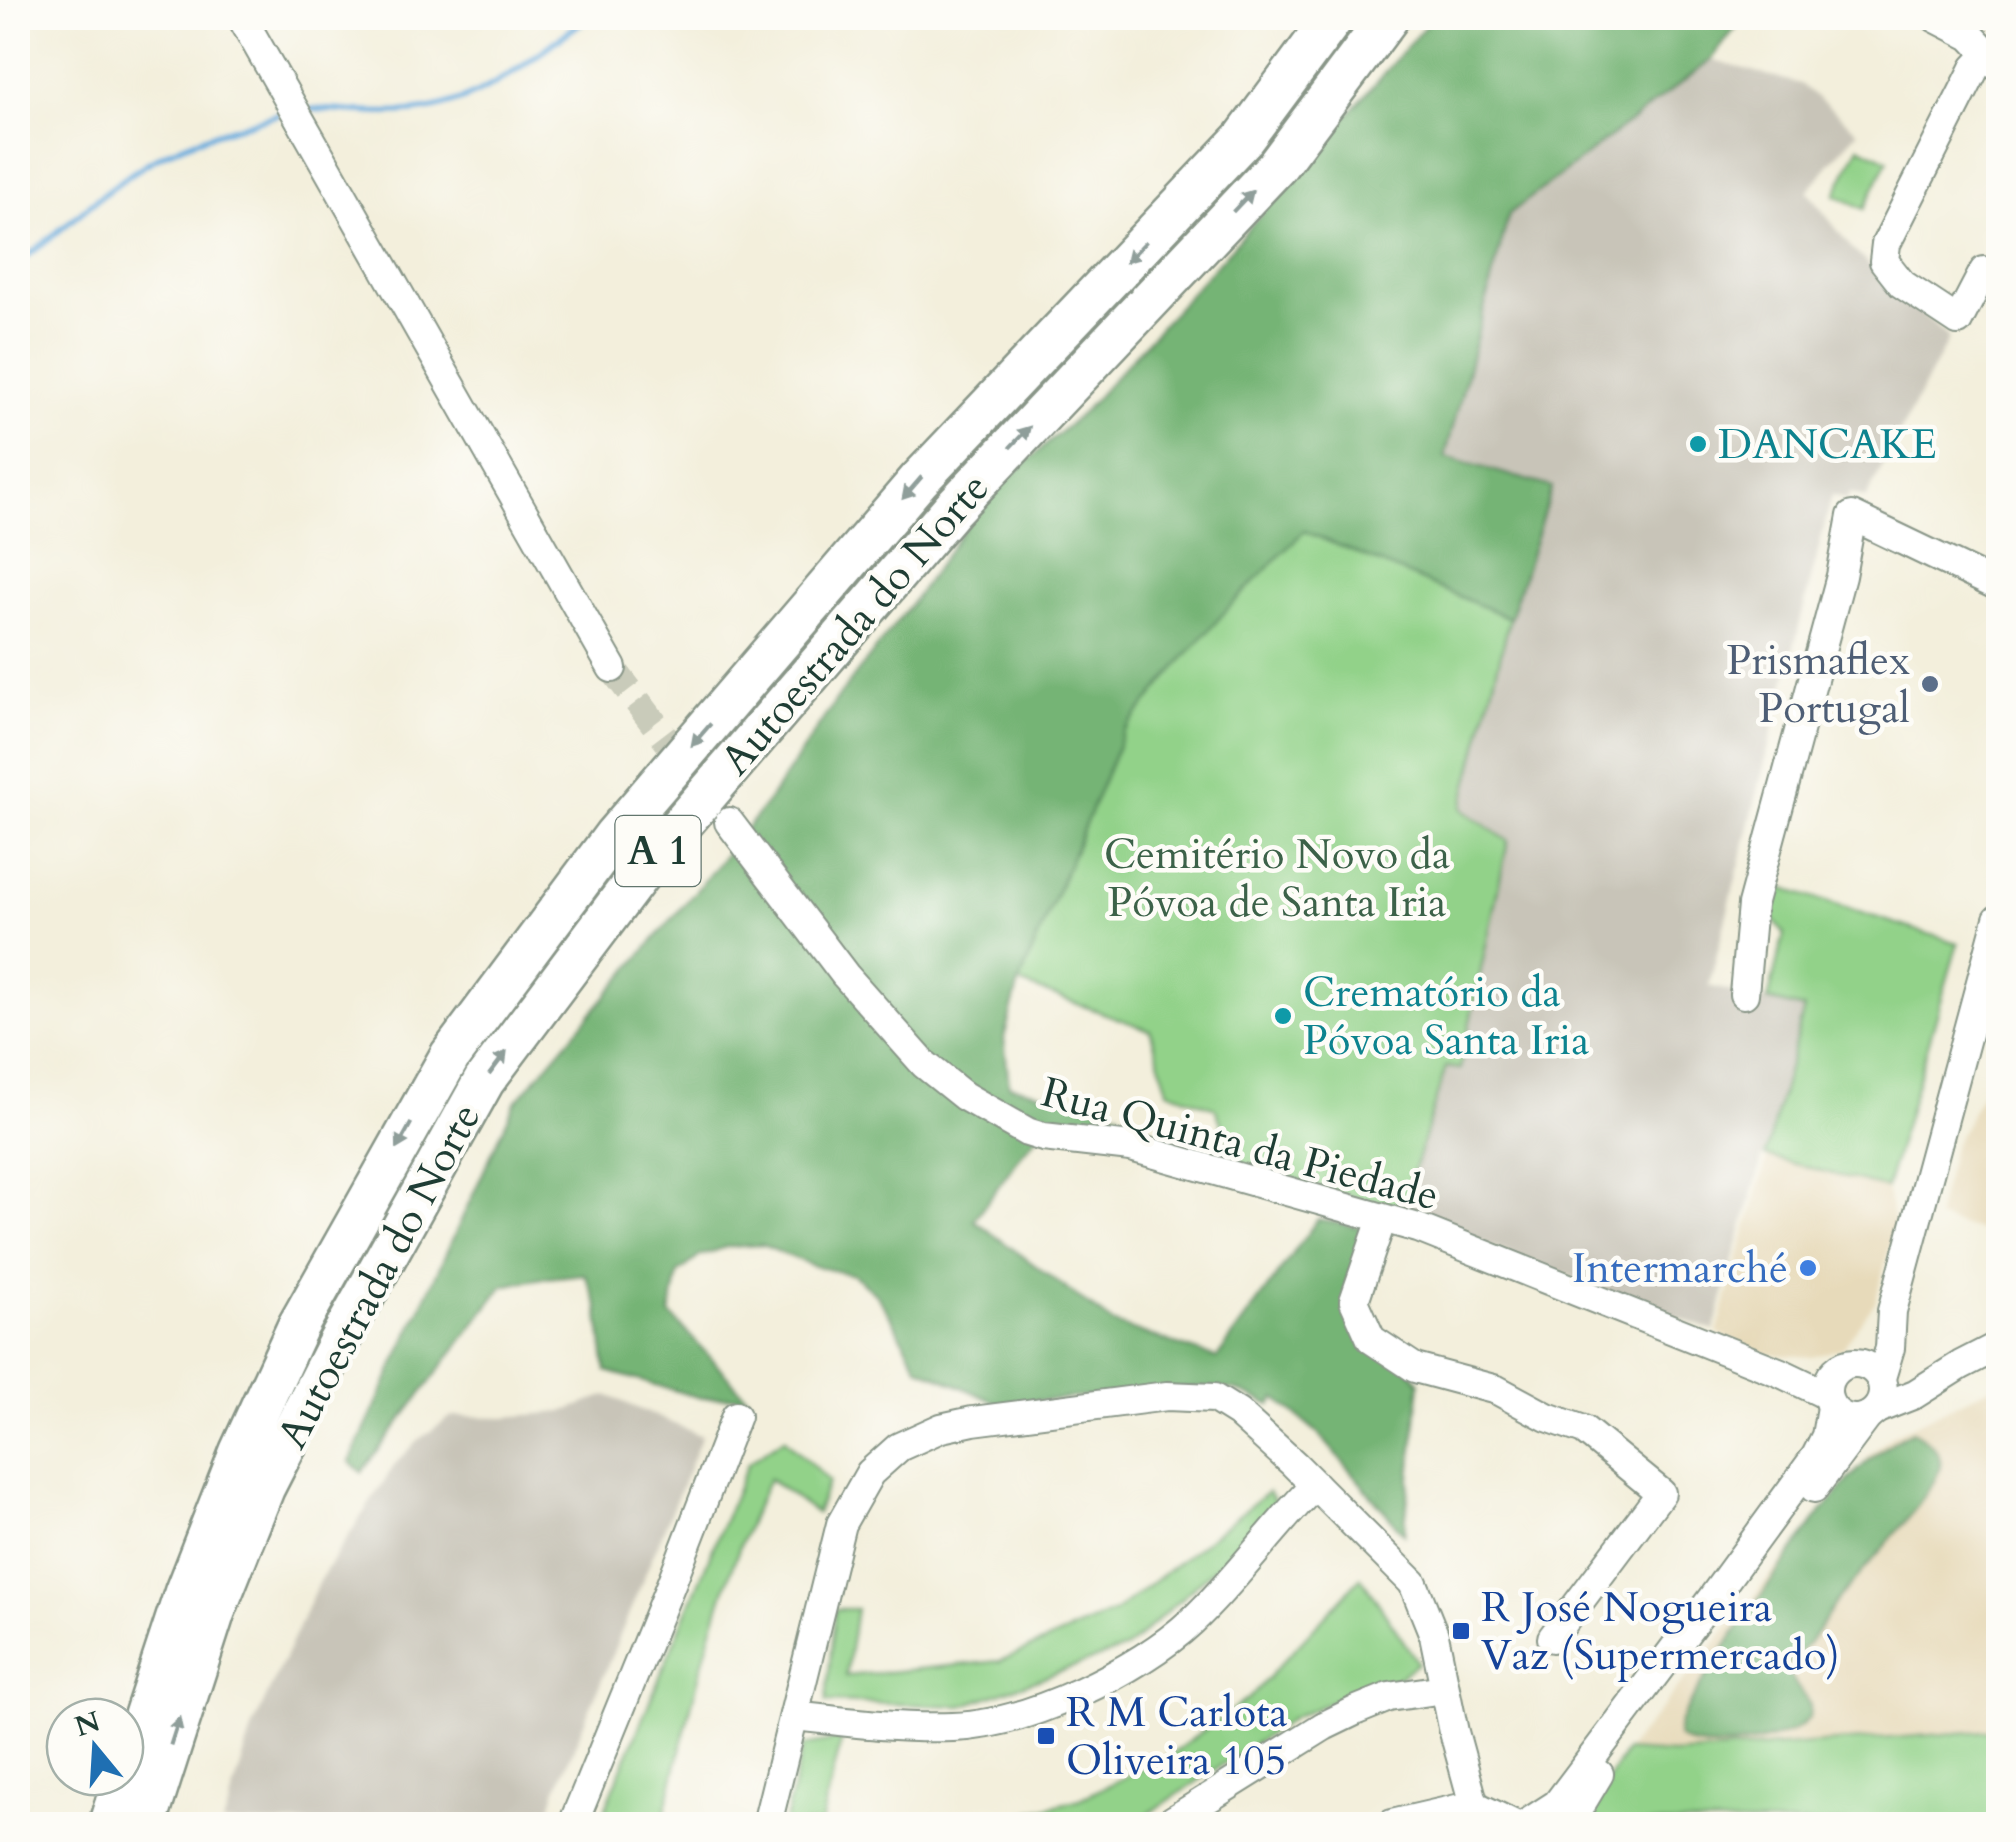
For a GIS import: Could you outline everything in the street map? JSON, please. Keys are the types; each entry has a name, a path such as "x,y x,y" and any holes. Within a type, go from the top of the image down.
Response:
{"highway":[{"name":"Autoestrada do Norte","path":"145,1715 185,1592 240,1452 298,1326 450,1056 639,806 919,480 1244,138 1334,18"},
{"name":"Autoestrada do Norte","path":"146,1824 214,1613 264,1488 338,1342 484,1081 660,849 952,509 1277,166 1388,18"},
{"name":"Autoestrada do Norte","path":"109,1824 118,1797"}],"street":[{"path":"242,18 612,668"},
{"path":"1936,18 1971,36 1993,61 1974,68 1886,244 1884,261 1902,284 1958,321 1984,271"},
{"path":"1744,994 1752,904 1841,576 1852,516 1998,586"},
{"name":"Rua Quinta da Piedade","path":"729,822 846,975 924,1064 964,1096 1028,1132 1132,1147 1418,1228 1781,1373 1836,1384"},
{"path":"1569,1824 1596,1777 1883,1396 1881,1379 1890,1348 1892,1311 1998,919"},
{"path":"1382,1219 1354,1301 1371,1339 1415,1368 1497,1390 1546,1416 1584,1430 1661,1492 1552,1638"},
{"path":"1526,1824 1557,1804 1759,1536 1816,1456 1826,1436 1836,1384 1892,1311"},
{"path":"1836,1384 1844,1417 1852,1420 1915,1394 1998,1346"},
{"path":"1881,1379 1961,1365"},
{"path":"1836,1384 1868,1366 1881,1379"},
{"path":"768,1824 842,1524 870,1473 899,1447 940,1428 1167,1396 1214,1398 1238,1413 1413,1583 1434,1635 1474,1815"},
{"path":"574,1824 736,1416"},
{"path":"794,1716 956,1728 1014,1718 1107,1680 1146,1658 1192,1621 1315,1486"},
{"path":"1167,1824 1324,1726 1389,1697 1444,1689"},
{"path":"1392,1824 1474,1815 1513,1824"}],"shaded area":[{"path":"1711,60 1801,84 1858,131 1807,191 1853,250 1949,338 1866,498 1850,493 1848,500 1832,495 1709,986 1804,1009 1714,1331 1401,1212 1447,1066 1460,1068 1508,841 1462,809 1510,618 1552,487 1445,457 1509,213"},
{"path":"1988,1081 1998,1083 1998,1236 1936,1218 1953,1147"},
{"path":"1768,1154 1886,1188 1895,1226 1875,1302 1842,1348 1812,1357 1768,1354 1717,1333"},
{"path":"1998,1383 1998,1730 1673,1754 1626,1751 1871,1454 1891,1436"},
{"path":"607,1395 702,1436 556,1791 546,1824 223,1824 253,1727 319,1581 396,1463 421,1438 452,1416 563,1412"}],"green space":[{"path":"1432,18 1743,18 1711,60 1509,214 1445,457 1552,487 1510,618 1304,531 1231,605 1124,731 1019,983 1004,1038 1009,1085 1118,1112 1123,1119 1118,1130 1048,1125 1023,1152 974,1220 1114,1324 1217,1358 1318,1219 1368,1229 1347,1283 1420,1383 1404,1534 1318,1433 1276,1398 1271,1405 1236,1390 1204,1387 999,1404 918,1367 876,1294 854,1275 814,1266 762,1245 726,1247 700,1256 678,1273 670,1314 746,1396 701,1398 606,1371 598,1307 585,1274 537,1279 503,1286 362,1472 350,1462 515,1103 769,800 837,699 986,498 1083,412"},
{"path":"1859,146 1888,160 1864,209 1835,195"},
{"name":"Cemitério Novo da Póvoa de Santa Iria","path":"1304,530 1510,618 1462,809 1508,841 1460,1069 1446,1067 1401,1212 1237,1162 1215,1108 1168,1090 1150,1030 1019,983 1124,731 1231,605"},
{"path":"1769,884 1958,943 1886,1188 1765,1156 1804,1009 1768,1000 1784,933 1763,908"},
{"path":"1913,1431 1938,1454 1936,1478 1912,1513 1837,1601 1811,1640 1784,1668 1810,1705 1809,1718 1785,1734 1735,1746 1701,1746 1677,1736 1679,1723 1713,1666 1820,1514 1872,1458"},
{"path":"784,1438 829,1481 816,1513 769,1479 720,1605 662,1824 599,1824 748,1463"},
{"path":"1268,1492 1280,1508 1127,1648 962,1706 826,1702 835,1609 856,1609 846,1676 1000,1661 1115,1612"},
{"path":"1361,1577 1418,1663 1381,1690 1362,1688 1293,1718 1133,1824 985,1824 1080,1799 1170,1755 1249,1698"},
{"path":"1998,1730 1998,1824 1579,1824 1626,1751 1673,1754"},
{"path":"842,1739 821,1823 825,1824 784,1824 803,1746"}],"waterway":[{"path":"312,109 405,112 456,102 515,70 587,18"},
{"path":"18,263 110,189 168,152 279,114"}],"tunnel":[{"path":"612,668 717,806"}],"place":[{"name":"DANCAKE","path":"1698,444"},
{"name":"Prismaflex Portugal","path":"1930,684"},
{"name":"Crematório da Póvoa Santa Iria","path":"1283,1016"},
{"name":"Intermarché","path":"1808,1268"},
{"name":"R José Nogueira Vaz (Supermercado)","path":"1461,1631"},
{"name":"R M Carlota Oliveira 105","path":"1046,1736"}]}
